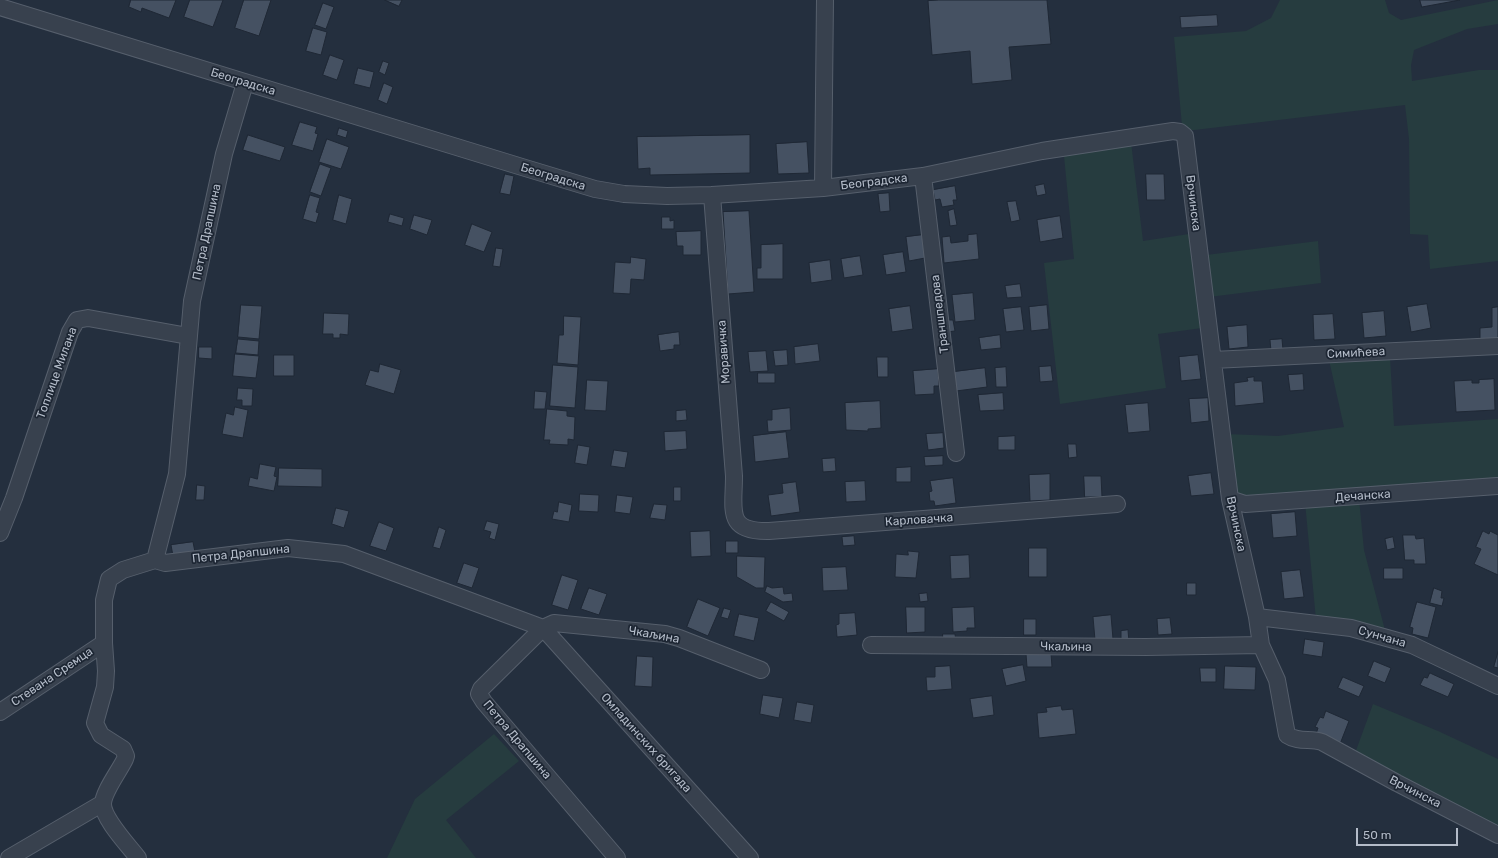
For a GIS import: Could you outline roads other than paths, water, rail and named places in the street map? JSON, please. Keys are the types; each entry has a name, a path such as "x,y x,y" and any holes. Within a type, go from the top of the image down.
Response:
{"street":[{"path":"823,188 825,0"},
{"name":"Београдска","path":"0,7 595,189 624,194 667,196 823,188 923,176 1042,151 1125,137"},
{"name":"Петра Драпшина","path":"245,83 224,154 192,301 177,474 155,560 165,563 288,548 344,554 543,628 481,689 479,694 484,702 618,858"},
{"name":"Врчинска","path":"1125,137 1173,131 1180,132 1185,136 1230,499 1262,645 1277,680 1287,735 1294,739 1315,740 1322,742 1397,783 1498,835"},
{"name":"Траншпедова","path":"923,176 956,453"},
{"name":"Моравичка","path":"712,194 734,476 734,510"},
{"name":"Топлице Милана","path":"0,533 70,332 77,320 88,318 188,336"},
{"name":"Симићева","path":"1213,360 1498,346"},
{"name":"Дечанска","path":"1230,499 1245,504 1497,486"},
{"name":"Карловачка","path":"734,510 734,517 741,527 746,530 763,532 1117,504"},
{"name":"Стевана Сремца","path":"103,803 126,756 123,749 101,735 96,728 95,723 105,687 104,600 109,579 123,570 155,560"},
{"name":"Сунчана","path":"1257,617 1351,628 1412,645 1498,686"},
{"name":"Чкаљина","path":"543,628 554,623 566,623 664,634 679,638 761,670"},
{"name":"Омладинских бригада","path":"543,628 750,858"},
{"name":"Стевана Сремца","path":"0,712 104,643"},
{"name":"Чкаљина","path":"871,645 1146,647 1262,645"},
{"path":"9,858 103,803 105,811 113,826 138,858"}]}
